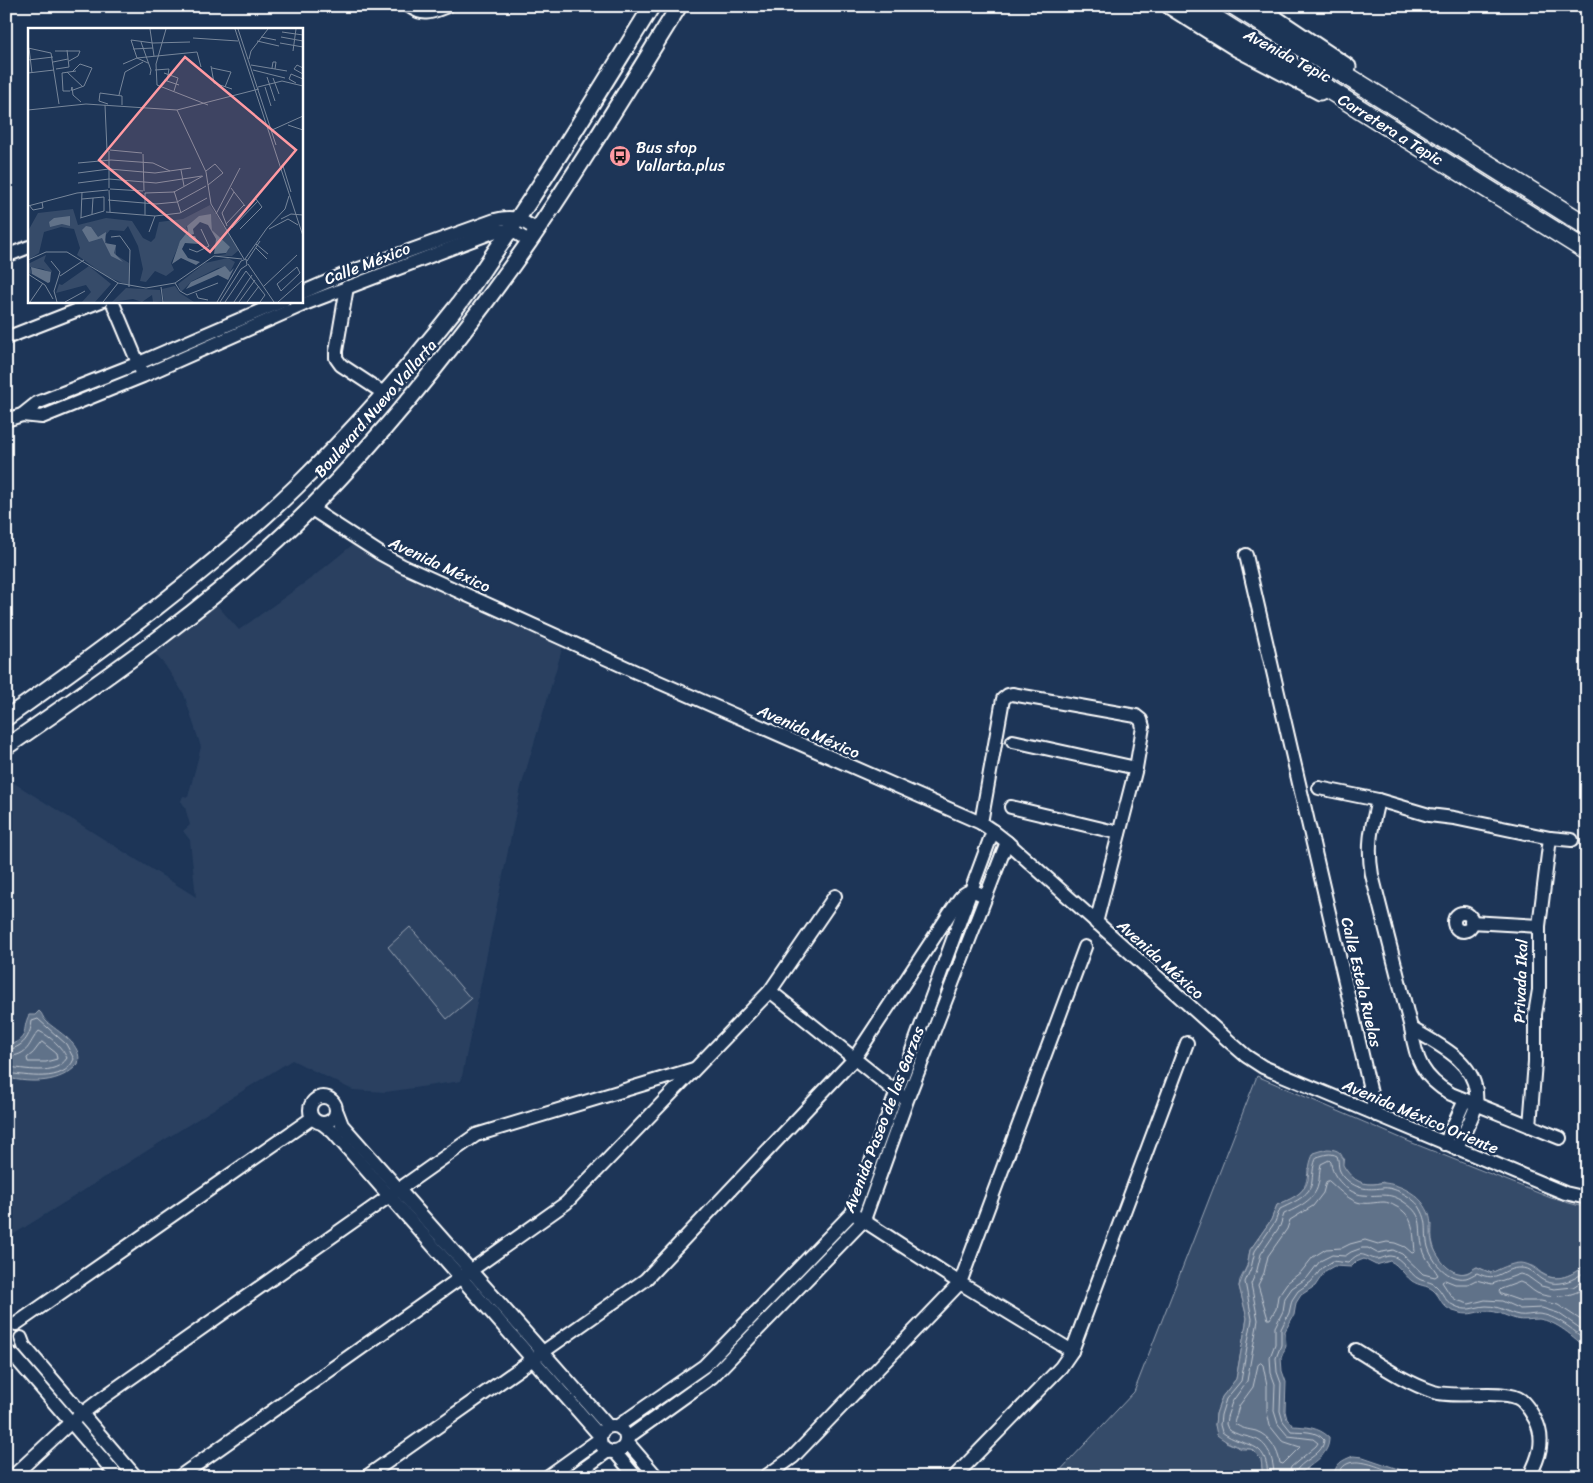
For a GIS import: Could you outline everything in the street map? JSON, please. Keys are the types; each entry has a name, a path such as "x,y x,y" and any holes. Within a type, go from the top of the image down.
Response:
{"highway":[{"name":"Carretera a Tepic","path":"1195,6 1587,252"},
{"name":"Carretera a Tepic","path":"1236,6 1259,14 1395,106 1587,226"}],"main road":[{"name":"Boulevard Nuevo Vallarta","path":"6,718 84,663 181,588 297,486 385,394 457,307 515,224 563,151 652,6"},
{"name":"Boulevard Nuevo Vallarta","path":"6,747 101,681 164,634 249,564 310,508 424,382 460,337 533,235 679,6"},
{"name":"Avenida Tepic","path":"1169,6 1259,60 1368,115"}],"street":[{"path":"409,6 422,13 431,13 447,6"},
{"name":"Calle México","path":"302,293 345,274 495,220 506,217 515,224"},
{"path":"515,224 533,235"},
{"name":"Calle México","path":"22,415 42,417 144,376 347,287 515,224"},
{"path":"6,256 28,247"},
{"path":"347,287 336,358 341,365 385,394"},
{"path":"7,335 98,302"},
{"path":"112,302 144,376"},
{"name":"Calle México","path":"6,420 22,415 37,403 138,363 281,302"},
{"name":"Avenida México","path":"310,508 380,554 403,566 636,672 980,823 1007,842 1246,1056"},
{"name":"Calle Estela Ruelas","path":"1246,555 1376,1115"},
{"path":"980,823 1003,699 1008,695 1012,694 1136,716 1141,720 1143,727 1136,768 1096,922"},
{"path":"1013,741 1136,768"},
{"path":"1319,788 1378,800 1430,815 1454,818 1550,838 1572,840"},
{"path":"1378,800 1370,835 1369,856 1372,875 1411,1028 1415,1052 1421,1067 1437,1086 1560,1138"},
{"path":"1012,807 1119,833"},
{"name":"Avenida Paseo de las Garzas","path":"547,1477 607,1432 704,1366 852,1213 993,831"},
{"name":"Privada Ikal","path":"1530,1126 1535,1062 1535,1014 1539,990 1538,926 1550,838"},
{"name":"Avenida Paseo de las Garzas","path":"611,1452 622,1449 627,1440 712,1377 864,1220 907,1100 1007,842"},
{"path":"366,1477 645,1280 854,1059 960,898 968,890 986,896"},
{"path":"179,1477 566,1203 770,991 835,896"},
{"path":"1471,922 1538,926"},
{"path":"943,923 957,928"},
{"path":"765,1477 793,1457 960,1283 1085,948"},
{"path":"770,991 907,1100"},
{"path":"1411,1028 1464,1065 1472,1076 1475,1086 1471,1102 1451,1146"},
{"path":"954,1477 1061,1367 1072,1351 1187,1043"},
{"name":"Avenida México Oriente","path":"1246,1056 1263,1067 1376,1115 1565,1193 1587,1198"},
{"path":"12,1477 71,1422 476,1135 696,1069"},
{"path":"136,1477 24,1346 20,1330 11,1322 317,1121 329,1122 334,1118 336,1106 333,1100 327,1097 320,1097 314,1100 310,1111 317,1121 333,1132 394,1192"},
{"path":"336,1112 342,1124 394,1192 466,1274 607,1432 626,1433 627,1440 657,1477"},
{"path":"852,1213 960,1283 1072,1351"},
{"path":"6,1351 18,1344 21,1338"},
{"path":"1356,1350 1405,1381 1436,1392 1468,1395 1506,1394 1521,1399 1537,1423 1541,1438 1539,1458 1529,1477"},
{"path":"6,1351 14,1356 118,1477"},
{"path":"607,1432 604,1448 611,1452 636,1477"},
{"path":"572,1477 611,1452"}],"shaded area":[{"path":"356,542 381,563 563,646 521,787 461,1081 386,1092 353,1090 292,1060 6,1239 6,778 196,897 190,840 183,831 190,825 185,807 181,801 183,796 188,797 201,747 184,694 165,665 153,652 215,603 239,630 313,577"},
{"path":"410,927 471,999 447,1019 388,947"},
{"path":"1257,1076 1410,1142 1551,1198 1587,1208 1587,1263 1568,1276 1556,1278 1545,1275 1532,1266 1522,1264 1505,1267 1491,1273 1477,1267 1466,1273 1455,1272 1449,1269 1437,1255 1432,1242 1432,1224 1383,1182 1370,1184 1355,1179 1342,1165 1344,1158 1308,1169 1303,1189 1296,1196 1277,1205 1271,1220 1250,1250 1247,1266 1239,1286 1247,1318 1236,1379 1222,1397 1216,1414 1215,1425 1226,1442 1242,1449 1251,1449 1261,1459 1263,1477 1054,1477 1134,1392"}],"water":[{"path":"39,1011 46,1021 68,1039 77,1050 78,1064 71,1071 54,1079 26,1081 7,1078 6,1046 22,1037 29,1015 35,1015"},
{"path":"1327,1149 1340,1152 1343,1165 1352,1177 1359,1182 1395,1185 1419,1198 1429,1214 1435,1251 1451,1270 1461,1274 1477,1267 1491,1273 1509,1265 1524,1263 1544,1275 1556,1278 1567,1276 1587,1263 1587,1349 1565,1330 1545,1320 1519,1320 1491,1311 1467,1314 1453,1311 1443,1304 1433,1290 1412,1281 1390,1261 1376,1265 1364,1259 1356,1262 1351,1267 1334,1266 1325,1271 1315,1286 1301,1295 1296,1303 1294,1315 1285,1331 1286,1346 1281,1358 1282,1371 1286,1382 1285,1411 1287,1419 1293,1426 1312,1428 1321,1431 1329,1437 1326,1450 1318,1460 1297,1477 1263,1477 1261,1459 1251,1449 1237,1446 1221,1438 1217,1435 1215,1425 1216,1414 1222,1397 1236,1379 1247,1318 1239,1286 1247,1266 1250,1250 1271,1220 1277,1205 1300,1193 1308,1180 1310,1163 1314,1153"},
{"path":"1353,1456 1363,1457 1404,1471 1429,1477 1333,1477 1340,1463"}],"place":[{"name":"Bus stop Vallarta.plus","path":"620,156"}]}
